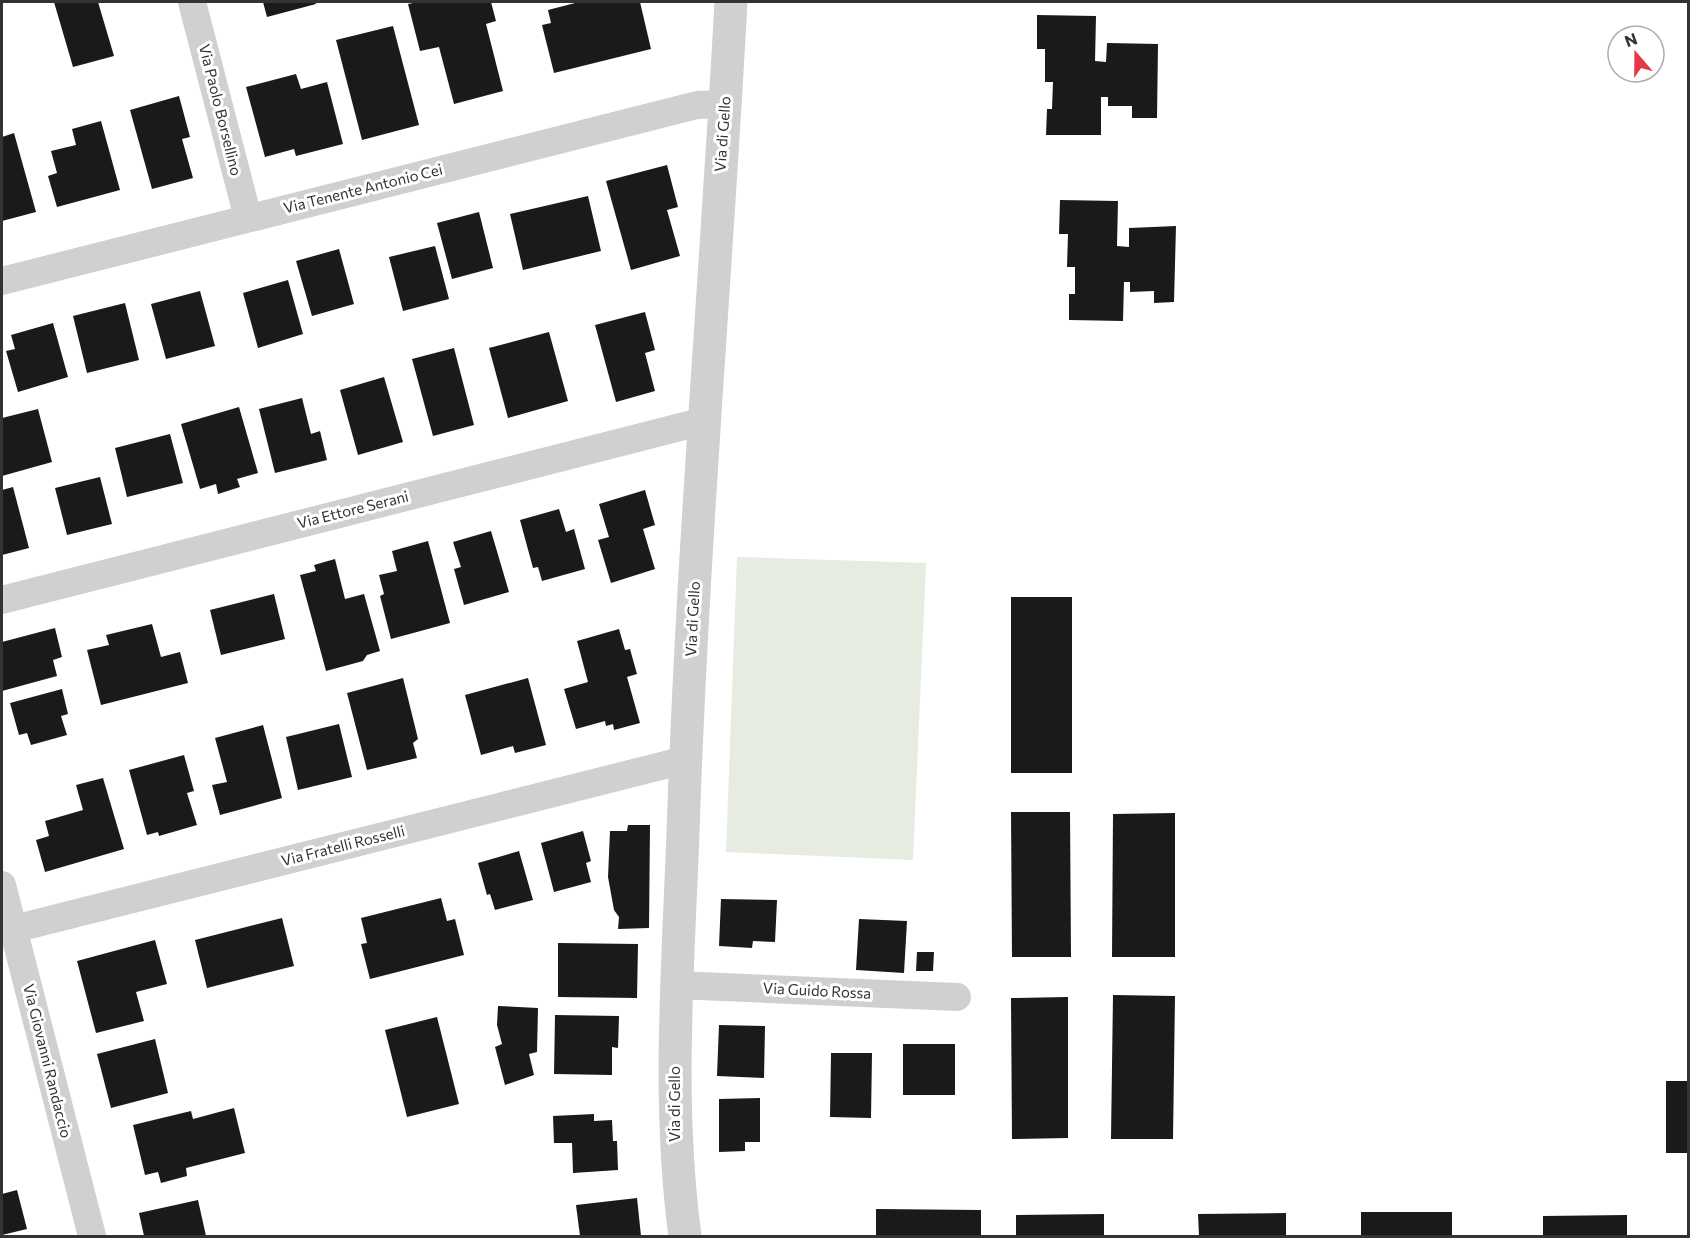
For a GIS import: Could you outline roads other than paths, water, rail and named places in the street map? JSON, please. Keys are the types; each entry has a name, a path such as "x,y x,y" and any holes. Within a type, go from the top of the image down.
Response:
{"street":[{"name":"Via Paolo Borsellino","path":"192,2 248,218"},
{"name":"Via di Gello","path":"685,1236 674,1129 685,760 731,2"},
{"name":"Via Tenente Antonio Cei","path":"2,281 697,105 725,104"},
{"name":"Via Ettore Serani","path":"2,600 704,421"},
{"name":"Via Fratelli Rosselli","path":"7,931 685,760"},
{"name":"Via Giovanni Randaccio","path":"2,885 7,931 92,1236"},
{"name":"Via Guido Rossa","path":"677,985 957,997"}]}
